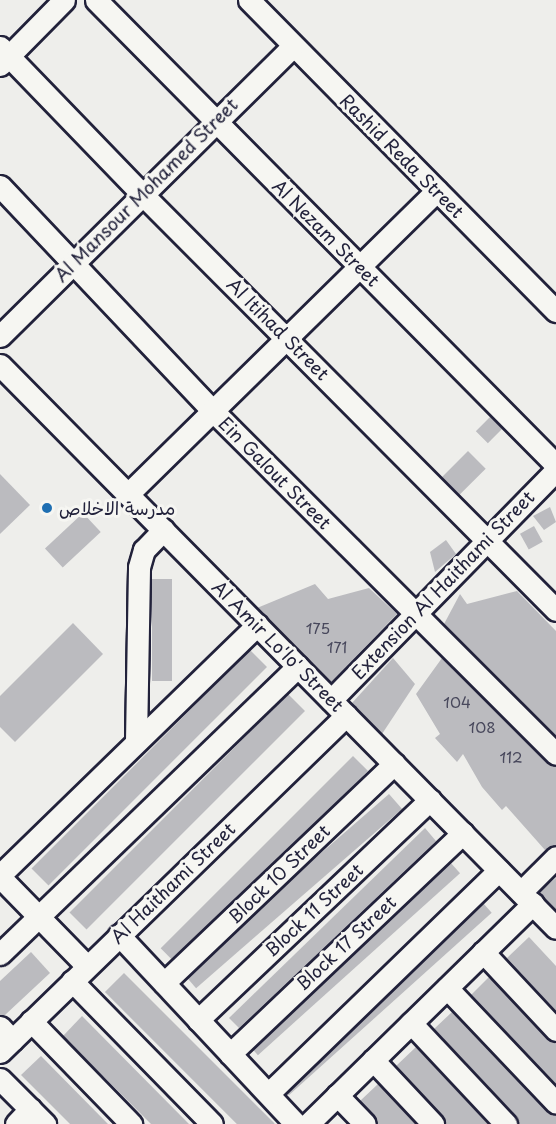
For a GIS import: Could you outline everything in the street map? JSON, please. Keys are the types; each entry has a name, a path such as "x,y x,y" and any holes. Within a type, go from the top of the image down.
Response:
{"street":[{"path":"3,56 64,0"},
{"name":"Al Nezam Street","path":"96,0 556,465"},
{"name":"Rashid Reda Street","path":"249,0 556,311"},
{"name":"Al Mansour Mohamed Street","path":"0,336 293,45"},
{"name":"Al Itihad Street","path":"3,56 556,610"},
{"name":"Ein Galout Street","path":"0,186 74,261 212,410 556,754"},
{"path":"128,495 437,190"},
{"name":"Al Amir Lo'lo' Street","path":"0,365 556,928"},
{"name":"Extension Al Haithami Street","path":"331,700 556,470"},
{"path":"136,741 139,567 144,550 163,530"},
{"path":"87,966 0,876 136,741 257,626"},
{"path":"0,954 298,666"},
{"name":"Al Haithami Street","path":"4,1040 31,1022 346,716"},
{"name":"Block 10 Street","path":"164,984 394,764"},
{"name":"Block 11 Street","path":"198,1020 430,800"},
{"name":"Block 17 Street","path":"230,1054 463,833"},
{"path":"308,1124 483,952 527,898 556,857"},
{"path":"269,1093 499,870"},
{"path":"119,935 296,1124"},
{"path":"483,952 556,1030"},
{"path":"72,981 212,1124"},
{"path":"447,988 556,1103"},
{"path":"31,1022 131,1124"},
{"path":"411,1023 506,1124"},
{"path":"373,1060 433,1124"},
{"path":"0,1079 23,1116 45,1124"},
{"path":"338,1095 364,1124"}],"building":[{"path":"490,417 502,429 488,443 476,431"},
{"path":"468,451 486,469 460,495 442,477"},
{"path":"0,474 30,505 0,534"},
{"path":"550,507 556,522 544,530 533,516"},
{"path":"83,513 101,532 63,567 45,548"},
{"path":"534,526 543,542 529,550 520,534"},
{"path":"446,540 456,554 435,572 430,552"},
{"path":"152,579 172,579 172,681 152,681"},
{"path":"315,584 328,599 369,588 397,614 331,682 257,608"},
{"path":"517,591 556,631 556,736 444,624 460,594 467,604"},
{"path":"73,623 103,654 15,742 0,727 0,696"},
{"path":"250,650 267,667 48,885 32,868"},
{"path":"393,658 415,684 382,734 352,703"},
{"path":"442,658 547,763 556,766 556,845 545,850 506,806 502,810 482,787 463,754 457,762 435,738 440,734 416,694"},
{"path":"288,694 305,711 86,929 70,912"},
{"path":"353,756 368,771 176,963 161,948"},
{"path":"389,794 402,809 196,988 183,973"},
{"path":"425,828 436,841 239,1028 229,1018"},
{"path":"450,862 460,873 258,1055 248,1044"},
{"path":"556,878 556,910 539,892"},
{"path":"483,903 492,913 289,1095 280,1086"},
{"path":"529,937 556,966 556,1011 507,958"},
{"path":"31,952 50,973 5,1015 0,1015 0,981"},
{"path":"124,973 275,1124 237,1124 105,992"},
{"path":"489,977 547,1039 556,1042 556,1084 471,995"},
{"path":"452,1012 547,1112 556,1115 556,1124 518,1124 515,1115 434,1029"},
{"path":"82,1016 189,1124 151,1124 63,1036"},
{"path":"416,1047 488,1124 445,1124 442,1115 396,1066"},
{"path":"41,1056 108,1124 70,1124 21,1075"},
{"path":"378,1084 416,1124 377,1124 375,1116 360,1101"}],"place":[{"name":"مدرسة الاخلاص","path":"47,508"}]}
